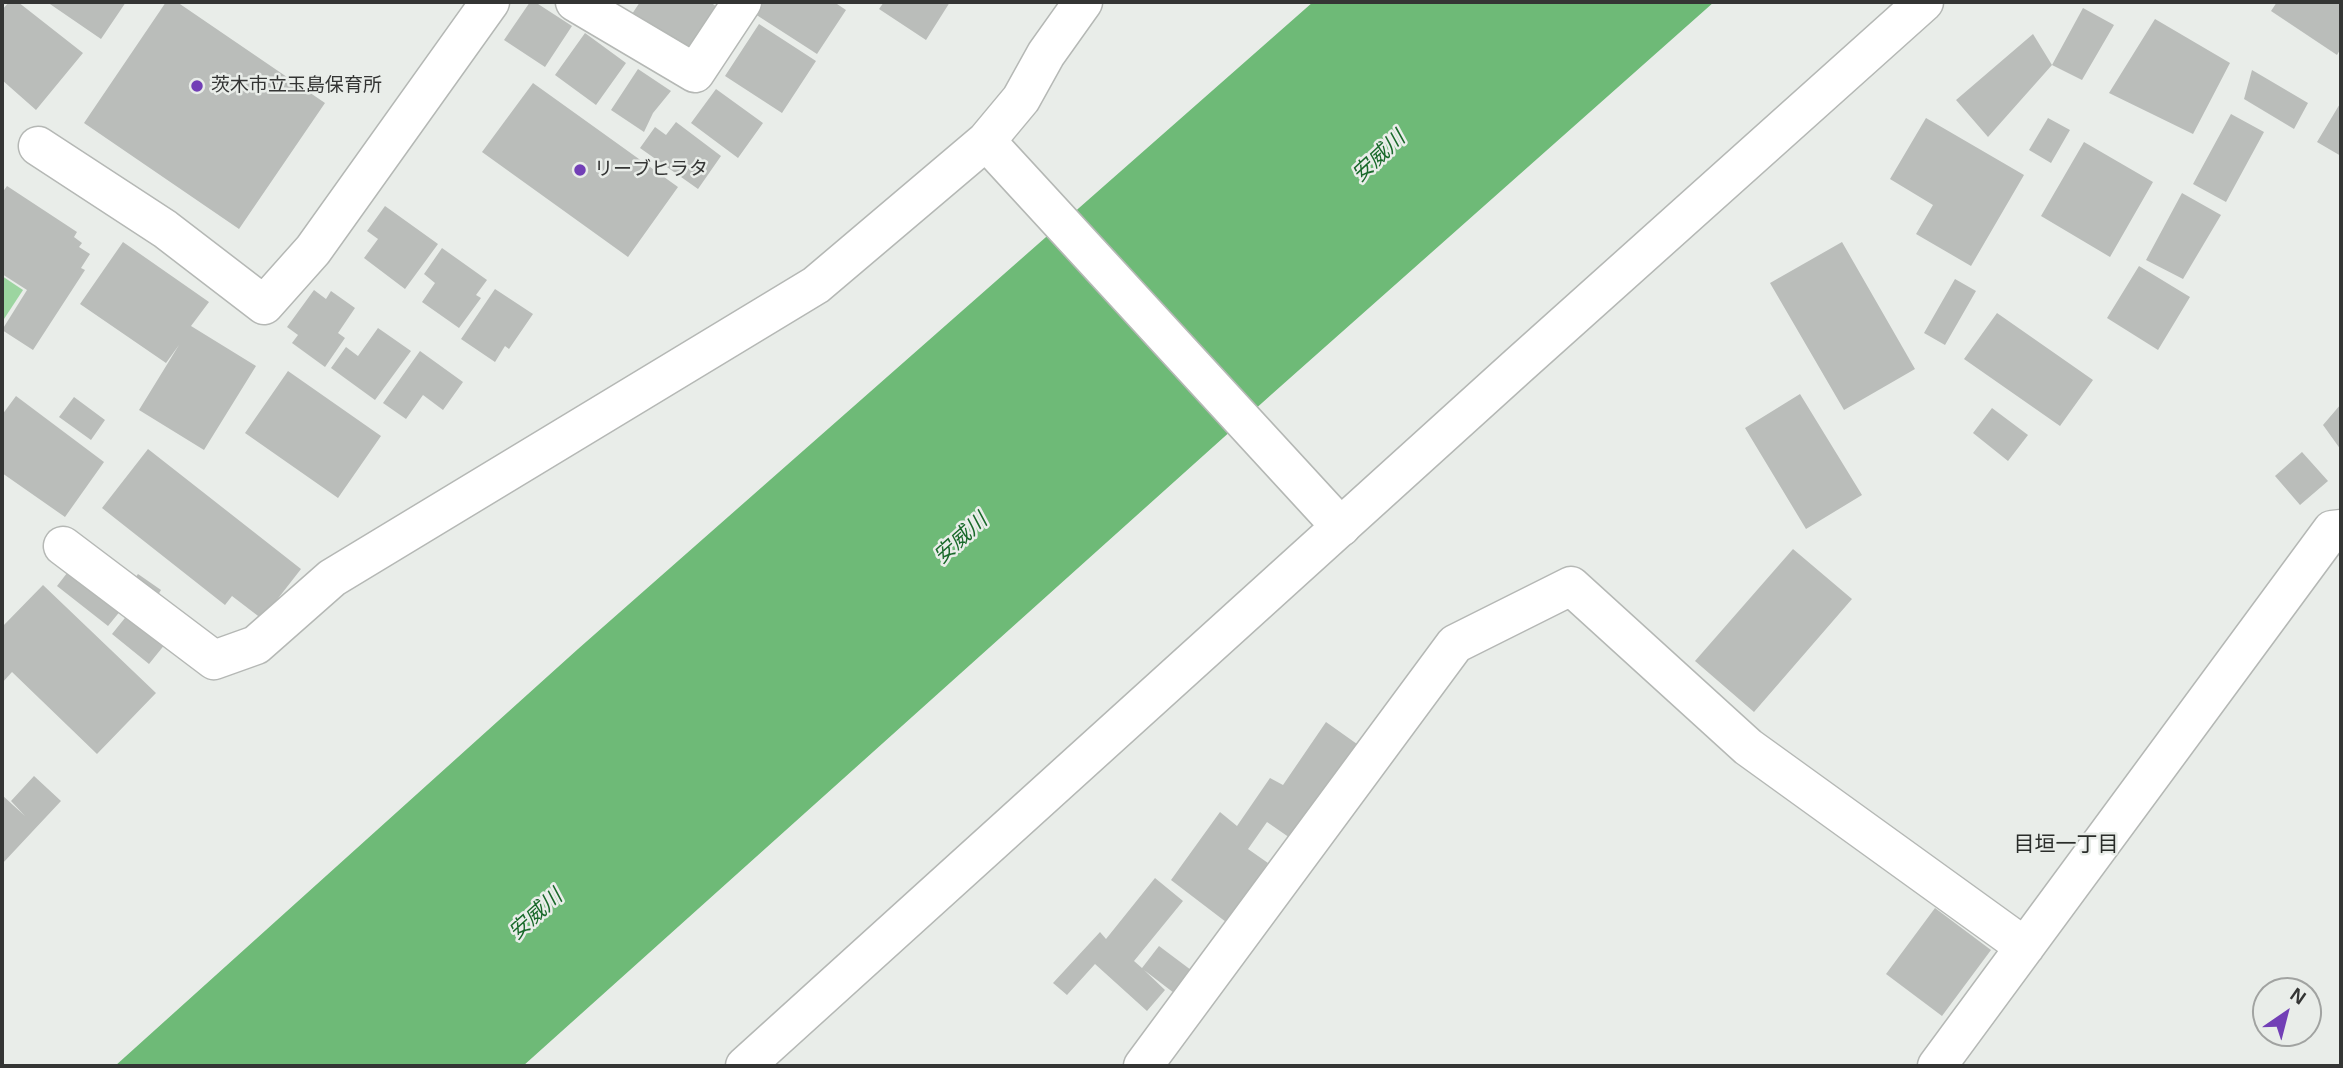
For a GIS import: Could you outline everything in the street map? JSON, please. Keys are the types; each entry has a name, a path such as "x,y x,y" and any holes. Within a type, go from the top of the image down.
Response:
{"street":[{"path":"38,146 165,229 264,305 313,250 490,2"},
{"path":"575,2 695,73 742,2"},
{"path":"63,546 214,660 256,645 332,578 816,285 993,148 1046,54 1083,2"},
{"path":"745,1066 1924,2"},
{"path":"993,148 1340,527"},
{"path":"1937,1066 2332,530 2341,529"},
{"path":"1143,1066 1455,644 1571,586 1748,747 2025,947"}],"shaded area":[{"path":"2,276 23,290 2,322"}],"water":[{"name":"安威川","path":"1313,2 1714,2 1272,394 523,1066 115,1066 578,649"}],"building":[{"path":"9,2 18,2 83,53 36,110 2,80 2,10"},
{"path":"47,2 126,2 101,39"},
{"path":"166,2 177,2 325,103 239,229 84,123"},
{"path":"530,2 535,2 572,26 545,67 504,40"},
{"path":"640,2 710,2 727,14 696,59 632,14"},
{"path":"763,2 834,2 846,10 817,54 755,14"},
{"path":"884,2 950,2 926,40 879,9"},
{"path":"2277,2 2341,2 2341,48 2337,55 2271,11"},
{"path":"2083,8 2114,25 2082,80 2052,65"},
{"path":"2155,19 2230,63 2193,134 2109,93"},
{"path":"759,24 816,61 782,113 725,76"},
{"path":"585,33 626,63 596,105 555,75"},
{"path":"2033,34 2052,65 1988,137 1956,100"},
{"path":"638,69 671,91 653,113 644,132 611,110"},
{"path":"2252,70 2308,103 2294,129 2244,99"},
{"name":"リーブヒラタ","path":"533,83 678,187 628,257 482,152"},
{"path":"716,89 763,123 738,158 691,123"},
{"path":"2341,102 2341,156 2317,142"},
{"path":"2231,114 2264,132 2226,202 2193,184"},
{"path":"1926,118 2024,175 1971,266 1916,234 1933,205 1890,179"},
{"path":"2048,118 2070,130 2051,163 2029,150"},
{"path":"676,122 721,156 698,189 640,148 655,127 666,135"},
{"path":"2084,142 2153,182 2110,257 2041,216"},
{"path":"7,186 77,232 74,237 82,243 79,247 90,254 81,268 85,270 33,350 2,330 27,290 2,274 2,193"},
{"path":"2182,193 2221,215 2183,279 2146,260"},
{"path":"385,206 438,244 405,289 364,258 378,239 367,231"},
{"path":"123,242 209,302 191,326 256,366 204,450 139,410 179,345 166,363 80,304"},
{"path":"1842,242 1915,369 1844,410 1770,283"},
{"path":"442,248 487,280 476,295 481,298 459,328 422,302 435,283 424,274"},
{"path":"2139,266 2190,297 2158,350 2107,318"},
{"path":"1955,279 1976,291 1945,345 1924,333"},
{"path":"495,289 533,314 509,349 505,346 495,362 461,339"},
{"path":"314,290 326,299 331,291 355,308 338,333 345,338 325,367 292,343 298,335 287,327"},
{"path":"1997,313 2093,380 2060,426 1964,359"},
{"path":"378,328 411,351 375,400 331,368 346,347 358,356"},
{"path":"420,351 463,382 443,410 423,395 406,419 383,403"},
{"path":"288,371 381,436 338,498 245,433"},
{"path":"1800,394 1862,495 1806,529 1745,428"},
{"path":"16,396 104,462 65,517 2,473 2,415"},
{"path":"74,397 105,420 91,440 59,417"},
{"path":"2341,404 2341,450 2323,425"},
{"path":"1992,408 2028,435 2008,461 1973,433"},
{"path":"148,449 301,569 262,619 232,596 225,605 102,508"},
{"path":"2302,452 2328,481 2300,505 2275,476"},
{"path":"1793,549 1852,599 1754,712 1695,661"},
{"path":"74,564 126,604 108,626 57,586"},
{"path":"138,574 161,590 153,603 129,586"},
{"path":"43,585 156,693 97,754 12,672 2,683 2,627"},
{"path":"133,608 170,638 149,664 112,634"},
{"path":"1326,722 1357,744 1293,840 1267,822 1248,849 1268,863 1226,922 1171,880 1220,812 1237,826 1270,778 1283,785"},
{"path":"34,776 61,801 2,864 2,795 25,816 11,801"},
{"path":"1155,878 1183,901 1134,961 1142,968 1159,946 1191,970 1174,993 1144,970 1165,990 1147,1011 1095,964 1067,995 1053,983 1100,932 1106,939"},
{"path":"1935,908 1991,950 1942,1016 1886,974"}],"place":[{"name":"茨木市立玉島保育所","path":"197,86"},
{"name":"リーブヒラタ","path":"580,170"}],"district":[{"name":"目垣一丁目","path":"2066,845"}]}
